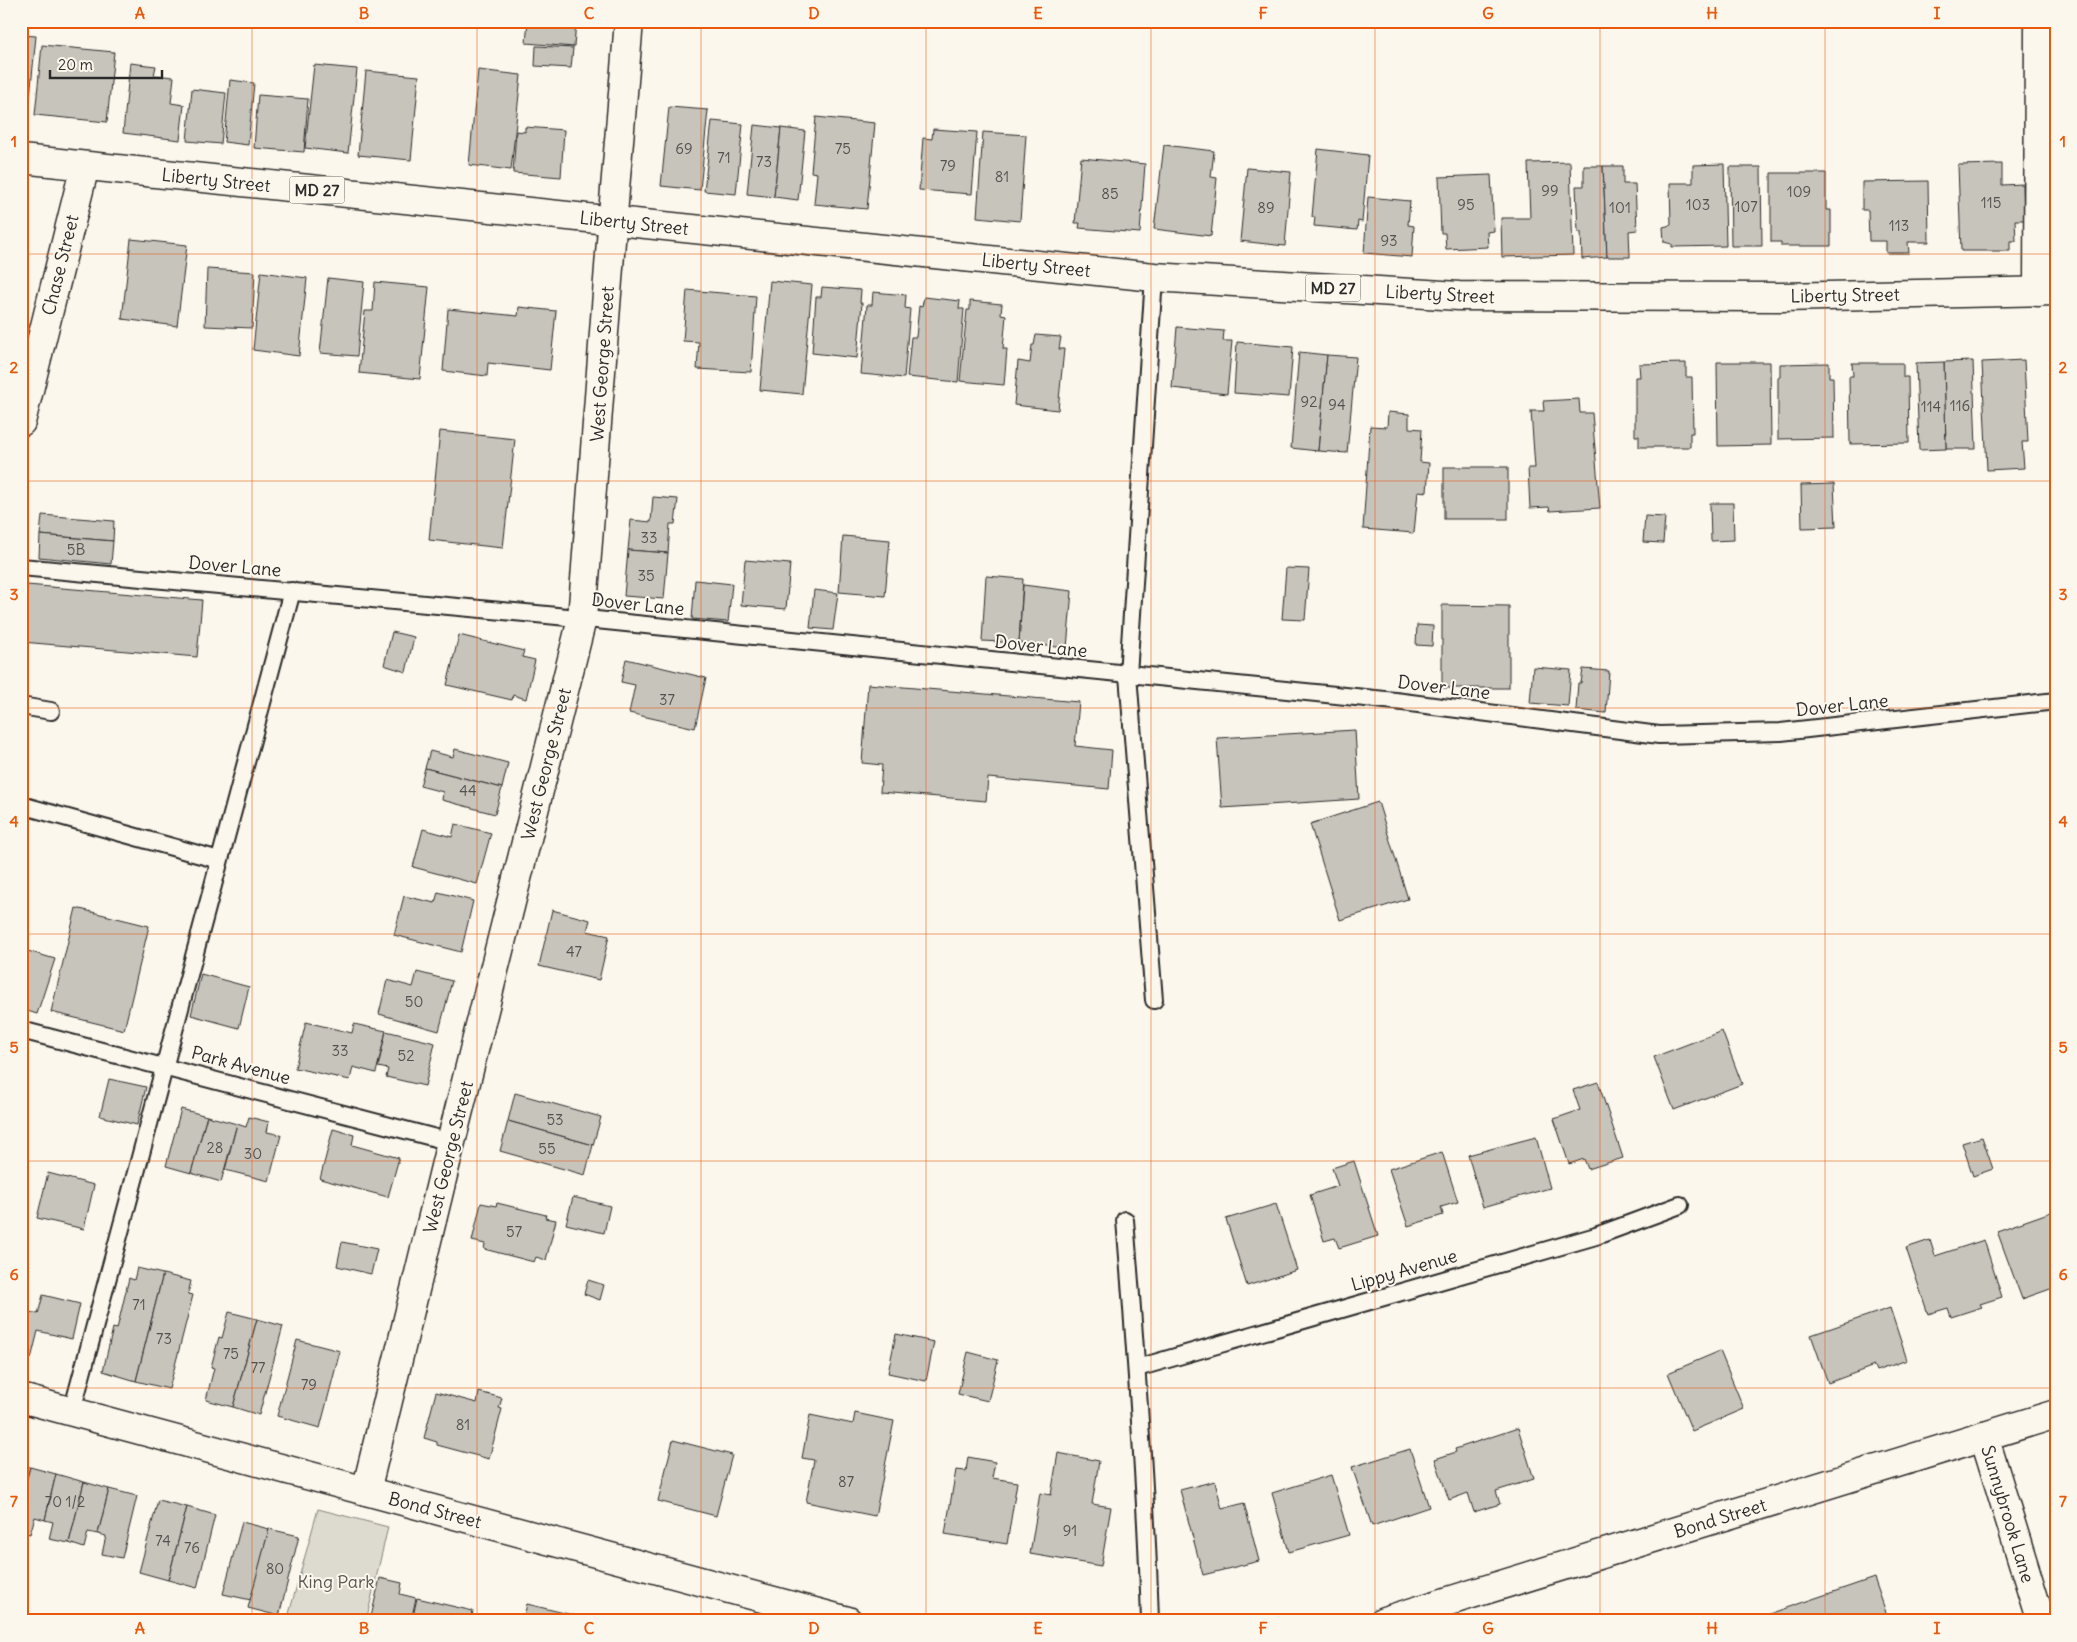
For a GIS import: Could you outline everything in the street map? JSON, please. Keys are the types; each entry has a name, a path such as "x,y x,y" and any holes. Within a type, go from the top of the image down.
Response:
{"main road":[{"name":"West George Street","path":"366,1491 582,619 630,21"},
{"path":"2039,21 2047,292"},
{"name":"Liberty Street","path":"21,159 1154,277 1459,296 1772,297 2047,292"},
{"name":"Chase Street","path":"21,422 84,166"},
{"name":"Bond Street","path":"21,1398 848,1621"},
{"name":"Bond Street","path":"1384,1621 2056,1414"},
{"name":"Sunnybrook Lane","path":"1984,1436 2041,1621"}],"lane":[{"path":"1154,277 1128,675 1154,1000"},
{"name":"Dover Lane","path":"21,567 582,619 1394,701 1659,735 1781,732 2056,700"},
{"path":"72,1411 163,1066 292,591"},
{"path":"21,706 51,711"},
{"path":"21,806 219,860"},
{"name":"Park Avenue","path":"21,1030 451,1142"},
{"name":"Lippy Avenue","path":"1137,1368 1596,1236 1680,1205"},
{"path":"1125,1220 1147,1528 1150,1621"}],"green space":[{"name":"King Park","path":"318,1509 388,1527 366,1621 287,1621"}],"building":[{"path":"528,21 576,21 574,47 526,43"},
{"path":"21,35 36,36 28,117 21,116"},
{"path":"42,45 114,52 107,122 35,115"},
{"path":"536,46 573,48 571,68 535,66"},
{"path":"130,63 156,66 154,75 174,77 171,103 184,105 180,140 123,133"},
{"path":"314,65 357,69 348,153 305,148"},
{"path":"478,70 521,75 511,170 469,165"},
{"path":"366,71 419,76 411,160 358,155"},
{"path":"230,80 254,83 248,145 224,142"},
{"path":"192,89 226,93 221,144 187,141"},
{"path":"258,95 308,99 304,152 254,148"},
{"path":"669,107 708,110 700,190 661,186"},
{"path":"816,117 875,123 867,209 814,204 817,173 811,172"},
{"path":"712,121 743,124 736,194 704,191"},
{"path":"754,125 781,128 774,197 747,194"},
{"path":"525,127 564,130 561,177 513,173 516,131 525,132"},
{"path":"781,128 805,131 798,200 774,197"},
{"path":"933,129 977,132 972,194 919,190 923,138 932,139"},
{"path":"983,132 1026,135 1020,221 977,217"},
{"path":"1164,145 1214,151 1211,177 1217,178 1211,236 1154,229"},
{"path":"1318,149 1368,155 1362,222 1358,221 1357,230 1314,226 1315,217 1312,217"},
{"path":"1081,158 1145,164 1140,233 1079,228 1080,223 1075,223"},
{"path":"1570,162 1573,255 1502,257 1501,218 1530,218 1528,163"},
{"path":"1724,164 1726,246 1672,247 1672,244 1664,242 1663,227 1671,225 1670,183 1693,183 1693,165"},
{"path":"2002,164 2002,185 2023,184 2024,220 2015,220 2016,241 2010,241 2010,251 1961,251 1958,165"},
{"path":"1584,166 1603,166 1607,257 1582,259 1581,232 1578,232 1576,186 1584,186"},
{"path":"1603,166 1623,166 1623,184 1635,184 1637,230 1629,231 1630,257 1607,257"},
{"path":"1730,167 1761,167 1762,246 1731,246"},
{"path":"1247,168 1291,172 1285,246 1240,241"},
{"path":"1771,173 1826,173 1826,210 1831,210 1831,246 1781,246 1781,242 1771,242"},
{"path":"1491,175 1494,231 1487,232 1488,247 1446,249 1445,233 1441,233 1439,177"},
{"path":"1928,181 1929,242 1908,242 1909,253 1886,253 1886,241 1869,241 1868,210 1862,210 1862,182"},
{"path":"1368,197 1410,201 1408,225 1414,226 1412,257 1364,253"},
{"path":"131,239 187,245 177,326 122,319"},
{"path":"207,269 255,272 252,328 205,326"},
{"path":"261,272 307,278 299,356 253,350"},
{"path":"328,278 364,282 357,356 320,353"},
{"path":"770,281 812,285 802,394 760,390"},
{"path":"375,282 429,287 420,379 359,373 365,311 373,311"},
{"path":"822,287 861,290 860,303 862,303 857,358 812,353 816,297 821,297"},
{"path":"687,290 756,296 751,372 697,369 699,342 683,341"},
{"path":"873,292 906,295 905,308 910,309 904,378 861,374 867,305 872,305"},
{"path":"924,297 960,301 959,309 964,309 958,382 907,377 911,337 916,337 919,306 922,307"},
{"path":"970,301 1002,304 1001,314 1006,315 1003,349 1007,349 1004,385 960,381 967,310 970,310"},
{"path":"519,307 556,311 550,370 488,363 487,376 443,371 448,309 518,316"},
{"path":"1177,327 1224,331 1223,341 1232,341 1227,394 1172,388"},
{"path":"1036,335 1061,337 1059,349 1064,349 1058,410 1014,405 1018,361 1030,363 1032,345 1034,345"},
{"path":"1237,342 1293,347 1289,397 1234,393"},
{"path":"1299,352 1327,355 1318,451 1291,448"},
{"path":"1327,355 1356,357 1347,453 1318,451"},
{"path":"2024,360 2028,442 2022,442 2024,468 1987,470 1982,362"},
{"path":"1973,361 1976,449 1946,449 1944,362"},
{"path":"1717,362 1770,362 1771,445 1718,446"},
{"path":"1944,362 1946,449 1919,450 1916,363"},
{"path":"1686,363 1686,377 1692,377 1693,433 1690,433 1690,447 1639,447 1639,436 1635,436 1635,377 1640,377 1639,364"},
{"path":"1829,363 1829,377 1833,377 1834,438 1778,439 1778,377 1780,377 1780,364"},
{"path":"1852,363 1903,363 1903,377 1908,377 1909,443 1850,444 1849,376 1853,376"},
{"path":"1579,399 1580,413 1592,413 1600,508 1550,511 1549,507 1530,508 1528,468 1535,468 1531,411 1544,411 1543,401"},
{"path":"1388,412 1409,414 1409,428 1422,429 1420,462 1429,463 1427,492 1418,491 1414,533 1363,529 1370,426 1387,427"},
{"path":"440,431 515,439 503,548 429,540"},
{"path":"1444,467 1508,467 1508,519 1444,519"},
{"path":"1834,484 1836,527 1802,528 1801,485"},
{"path":"653,497 678,499 675,524 670,524 668,553 628,550 631,520 651,522"},
{"path":"1710,503 1733,503 1734,540 1711,541"},
{"path":"42,515 114,521 113,541 40,535"},
{"path":"1645,516 1665,517 1663,543 1643,542"},
{"path":"40,535 113,541 111,564 39,557"},
{"path":"843,536 890,540 885,596 839,592"},
{"path":"628,550 668,553 664,599 624,596"},
{"path":"745,560 790,564 786,609 741,605"},
{"path":"1286,568 1309,569 1305,620 1282,619"},
{"path":"986,576 1023,579 1019,643 982,641"},
{"path":"695,580 732,584 728,622 692,619"},
{"path":"27,585 202,600 197,657 22,642"},
{"path":"1023,585 1072,591 1067,648 1019,643"},
{"path":"814,590 838,593 833,630 810,628"},
{"path":"1442,605 1509,606 1509,688 1442,688"},
{"path":"1417,625 1433,626 1432,646 1416,645"},
{"path":"392,632 414,637 406,672 384,665"},
{"path":"459,635 524,651 522,657 535,660 526,699 513,695 512,700 447,685"},
{"path":"626,659 706,678 695,728 629,713 635,685 621,682"},
{"path":"1533,667 1571,670 1568,706 1530,703"},
{"path":"1583,669 1609,671 1606,713 1576,710 1578,683 1581,683"},
{"path":"868,684 1079,702 1075,746 1112,750 1109,789 988,778 986,801 880,792 882,765 862,763"},
{"path":"1355,730 1359,799 1222,808 1217,738"},
{"path":"455,749 508,763 502,788 425,768 430,751 453,757"},
{"path":"425,768 502,788 495,814 442,800 443,792 420,786"},
{"path":"1378,802 1408,899 1340,920 1310,824"},
{"path":"455,824 491,833 477,884 413,867 423,829 452,837"},
{"path":"438,892 473,901 461,952 394,935 404,896 435,903"},
{"path":"76,908 149,926 124,1030 51,1012"},
{"path":"552,910 590,920 587,931 609,936 599,980 539,966"},
{"path":"21,949 55,959 37,1014 21,1009"},
{"path":"417,972 452,981 439,1031 379,1014 387,980 413,987"},
{"path":"201,974 249,987 239,1028 191,1015"},
{"path":"306,1022 352,1033 354,1024 386,1031 376,1073 353,1067 350,1080 295,1068"},
{"path":"386,1031 435,1043 425,1086 386,1077 388,1069 378,1067"},
{"path":"1722,1031 1742,1084 1674,1110 1654,1057"},
{"path":"109,1079 146,1087 137,1125 100,1116"},
{"path":"1598,1082 1623,1158 1588,1169 1584,1159 1569,1164 1554,1119 1580,1110 1573,1090"},
{"path":"515,1093 601,1117 593,1145 508,1121"},
{"path":"181,1109 207,1116 191,1173 166,1166"},
{"path":"207,1116 237,1124 221,1182 191,1173"},
{"path":"249,1117 269,1122 267,1132 281,1135 269,1181 225,1170 237,1124 246,1127"},
{"path":"508,1121 593,1145 585,1175 500,1151"},
{"path":"333,1129 354,1135 352,1145 399,1158 388,1197 320,1179"},
{"path":"1536,1137 1550,1188 1483,1207 1468,1155"},
{"path":"1982,1137 1993,1169 1973,1176 1962,1143"},
{"path":"1442,1152 1458,1202 1441,1207 1443,1215 1408,1226 1389,1169"},
{"path":"1354,1161 1378,1236 1339,1248 1335,1238 1324,1241 1310,1195 1338,1186 1332,1168"},
{"path":"48,1173 94,1185 84,1229 37,1218"},
{"path":"573,1197 610,1206 604,1233 566,1224"},
{"path":"481,1203 496,1206 497,1203 546,1215 545,1218 556,1220 546,1260 536,1257 534,1262 484,1249 485,1244 472,1241"},
{"path":"1276,1204 1297,1270 1247,1286 1226,1219"},
{"path":"2051,1212 2056,1224 2056,1287 2022,1299 1997,1231"},
{"path":"1930,1240 1935,1256 1984,1240 2002,1297 1980,1304 1982,1307 1951,1317 1948,1308 1928,1314 1906,1248"},
{"path":"342,1242 377,1249 371,1274 337,1266"},
{"path":"137,1268 163,1274 136,1381 103,1371 113,1328 117,1329 129,1278 134,1280"},
{"path":"163,1274 191,1281 188,1294 193,1295 169,1389 136,1381"},
{"path":"588,1280 604,1285 600,1300 584,1294"},
{"path":"43,1295 80,1304 72,1339 38,1331 31,1359 21,1356 21,1310 38,1314"},
{"path":"1890,1308 1907,1360 1876,1371 1874,1366 1828,1383 1811,1335"},
{"path":"229,1312 257,1319 233,1407 206,1400 214,1368 211,1367 219,1337 222,1338"},
{"path":"257,1319 283,1326 259,1415 233,1407"},
{"path":"896,1334 934,1342 926,1381 888,1373"},
{"path":"297,1340 340,1351 320,1428 277,1416"},
{"path":"1720,1351 1744,1409 1692,1431 1668,1373"},
{"path":"968,1352 998,1360 988,1401 958,1394"},
{"path":"436,1392 477,1403 479,1392 502,1398 499,1408 502,1409 489,1459 437,1445 437,1442 424,1438"},
{"path":"855,1413 894,1421 875,1516 806,1502 814,1460 802,1458 810,1415 853,1424"},
{"path":"1518,1428 1534,1479 1496,1491 1500,1504 1474,1512 1468,1493 1449,1500 1435,1459 1456,1452 1455,1449"},
{"path":"673,1440 732,1455 716,1516 658,1501"},
{"path":"1410,1449 1429,1507 1372,1526 1352,1467"},
{"path":"1058,1453 1099,1461 1092,1504 1111,1507 1101,1566 1030,1554 1040,1493 1051,1495"},
{"path":"968,1457 995,1462 992,1478 1017,1482 1007,1544 945,1534 956,1470 966,1471"},
{"path":"21,1465 30,1467 21,1501"},
{"path":"30,1467 56,1474 45,1520 35,1517 30,1534 21,1532 21,1501"},
{"path":"56,1474 84,1482 69,1543 49,1539 53,1522 45,1520"},
{"path":"1331,1475 1349,1535 1289,1552 1272,1493"},
{"path":"1215,1481 1222,1509 1244,1503 1259,1561 1203,1575 1180,1490"},
{"path":"84,1482 109,1489 98,1534 88,1532 84,1548 69,1543"},
{"path":"109,1489 137,1496 122,1558 102,1554 106,1536 98,1534"},
{"path":"158,1500 187,1507 168,1580 139,1572"},
{"path":"187,1507 215,1515 197,1588 168,1580"},
{"path":"242,1522 269,1529 251,1600 223,1594"},
{"path":"269,1529 299,1536 279,1616 248,1608"},
{"path":"380,1578 402,1583 400,1594 416,1598 411,1621 370,1621"},
{"path":"1874,1578 1889,1621 1765,1621 1763,1616"},
{"path":"417,1598 473,1611 471,1621 412,1621"},
{"path":"527,1604 589,1619 589,1621 523,1621"}]}
